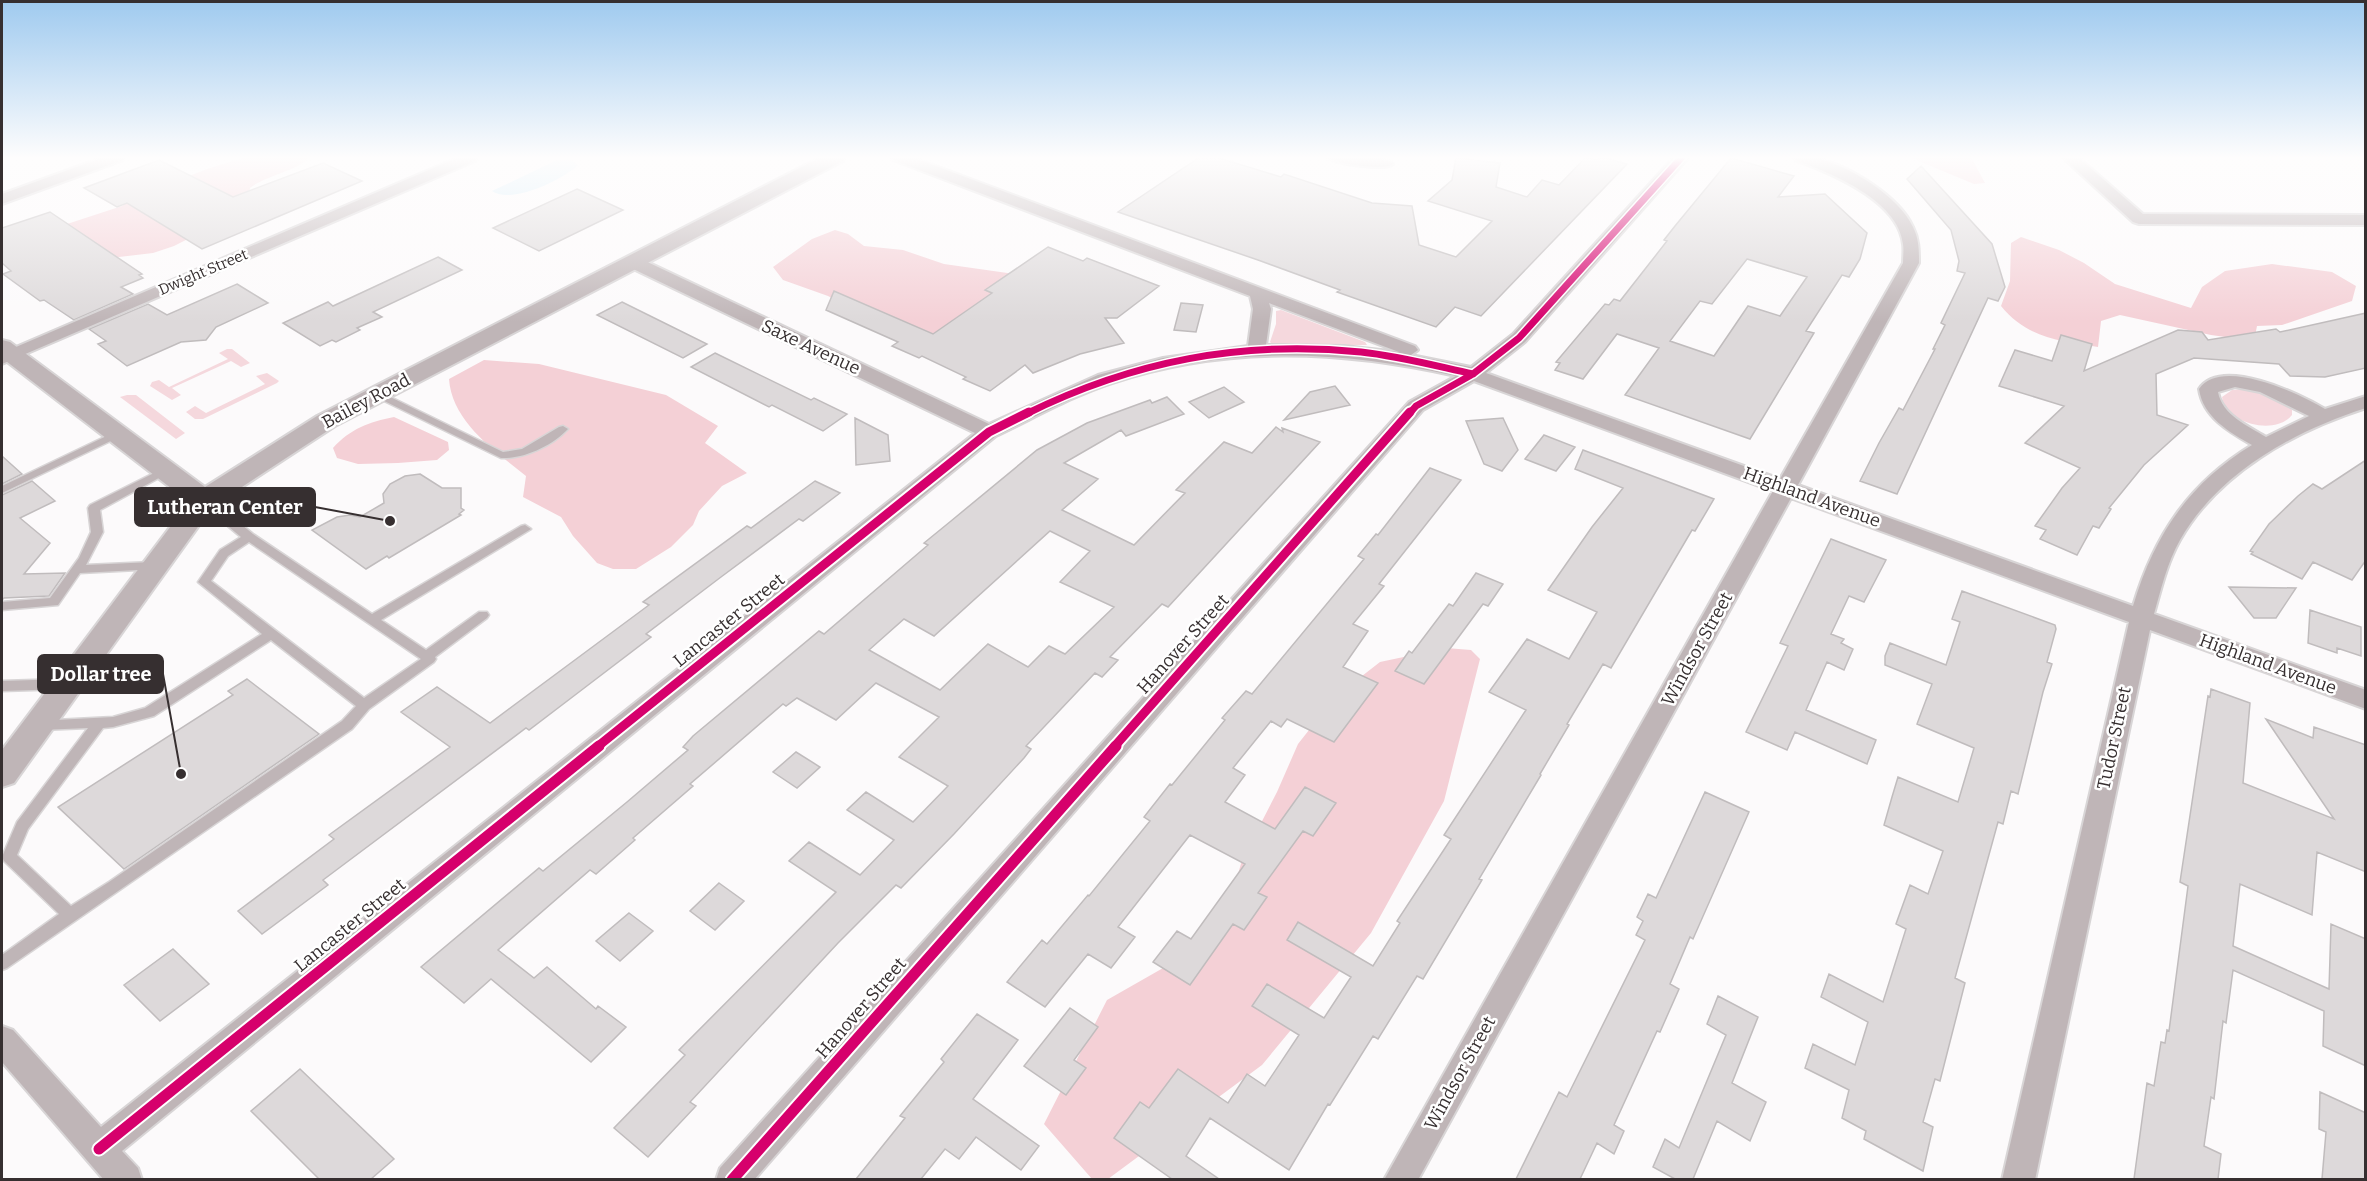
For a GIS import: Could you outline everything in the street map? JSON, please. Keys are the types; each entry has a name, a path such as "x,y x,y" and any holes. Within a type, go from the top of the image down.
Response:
{"street":[{"name":"Dwight Street","path":"5,353 341,212"},
{"name":"Bailey Road","path":"2,774 153,566 204,500 290,442 730,212"},
{"name":"Highland Avenue","path":"1044,212 1473,374 2366,700"},
{"name":"Hanover Street","path":"732,1179 1416,406 1473,374 1519,338 1632,212"},
{"name":"Windsor Street","path":"1400,1179 1787,489 1911,263 1913,250 1906,225 1895,212"},
{"path":"2131,212 2139,219 2366,220"},
{"name":"Saxe Avenue","path":"633,262 989,432"},
{"path":"1256,351 1262,309 1258,293"},
{"name":"Lancaster Street","path":"99,1149 989,432 1064,395 1106,379 1179,360 1256,351 1344,351 1391,356 1473,374"},
{"path":"5,353 204,500"},
{"path":"2267,446 2216,409 2208,399 2208,389 2216,383 2232,382 2253,385 2302,403 2323,416"},
{"name":"Tudor Street","path":"2018,1179 2141,618 2158,561 2172,535 2190,510 2215,483 2255,452 2323,416 2366,402"},
{"path":"2,1040 126,1179"}],"lane":[{"path":"378,394 501,455 511,456 521,453 563,429"},
{"path":"2,489 117,434"},
{"path":"2,606 54,602 77,569 98,532 94,508 164,471"},
{"path":"2,963 347,725 364,705 430,658 249,537 204,500"},
{"path":"372,619 525,529"},
{"path":"249,537 224,553 204,582 364,705"},
{"path":"77,569 153,566"},
{"path":"427,656 483,615"},
{"path":"37,725 113,723 149,712 271,634"},
{"path":"2,687 67,684"},
{"path":"70,915 9,857 22,826 99,723"}],"shaded area":[{"path":"103,212 241,212 174,246 153,253 102,259 64,225"},
{"path":"835,230 848,234 864,246 903,250 944,264 1022,275 982,348 873,319 828,296 783,280 773,267 812,239"},
{"path":"2021,237 2059,250 2084,263 2115,284 2191,308 2202,287 2225,271 2272,264 2332,272 2356,286 2352,301 2282,325 2257,326 2254,341 2211,335 2120,315 2101,321 2098,347 2057,340 2033,331 2011,317 2001,306 2010,281 2011,243"},
{"path":"1281,310 1365,342 1367,345 1273,345 1270,342 1276,324 1276,311"},
{"path":"232,349 250,363 241,367 231,361 172,388 181,395 172,400 150,386 152,382 159,380 169,387 228,359 219,353"},
{"path":"484,360 539,364 666,395 718,426 705,443 747,473 722,486 699,511 693,525 671,547 636,569 613,569 597,563 573,536 561,517 523,497 526,476 489,446 458,409 449,379"},
{"path":"267,373 279,381 203,419 195,419 186,412 195,406 206,413 265,384 256,376"},
{"path":"2244,389 2276,398 2292,410 2292,415 2275,425 2264,426 2242,420 2232,414 2222,397 2232,390"},
{"path":"136,395 185,433 176,439 120,397"},
{"path":"394,417 448,442 449,450 437,460 398,463 358,464 337,458 333,448 346,436 368,424"},
{"path":"1446,648 1471,650 1480,659 1444,801 1371,933 1262,1065 1108,1179 1092,1179 1044,1124 1107,1000 1221,935 1242,860 1277,792 1298,744 1335,697 1380,662"}],"building":[{"path":"50,212 142,274 139,275 143,278 121,287 133,294 74,320 44,300 40,301 3,274 11,271 2,263 2,228"},
{"path":"142,212 289,212 202,249"},
{"path":"527,212 619,212 539,251 493,228"},
{"path":"1118,212 1413,212 1419,245 1456,257 1492,221 1464,212 1581,212 1481,316 1455,307 1436,327 1337,292 1340,290"},
{"path":"1687,212 1845,212 1867,233 1860,259 1849,277 1842,275 1806,331 1814,333 1750,439 1625,395 1659,348 1617,334 1583,379 1555,370 1560,363 1556,362 1605,304 1609,305 1614,299 1620,301 1667,241 1664,240","holes":["1747,259 1807,277 1780,316 1748,306 1714,356 1670,341 1700,301 1712,304"]},
{"path":"1936,212 1963,212 1992,244 2005,287 1998,301 1988,298 1897,494 1860,481 1899,408 1903,410 1935,349 1933,349 1945,325 1941,323 1965,273 1957,271 1959,261 1951,230"},
{"path":"1048,247 1083,261 1087,258 1159,286 1117,318 1105,318 1124,343 1080,354 1033,373 1025,365 990,391 922,356 919,358 892,346 898,342 826,310 834,291 933,334 992,293 985,290"},
{"path":"438,257 462,270 373,312 382,317 357,328 360,330 336,342 332,340 320,346 283,323 328,302 333,306"},
{"path":"237,284 268,303 216,327 206,340 181,342 127,366 98,344 106,341 89,329 148,304 167,315"},
{"path":"622,302 707,344 683,358 597,315"},
{"path":"1181,303 1203,305 1196,332 1174,330"},
{"path":"2366,313 2366,368 2325,377 2290,376 2279,364 2194,358 2156,374 2157,415 2188,425 2144,465 2109,508 2111,509 2099,528 2093,526 2077,555 2040,539 2046,530 2035,526 2062,488 2080,468 2025,443 2064,406 1999,386 2015,350 2052,361 2061,335 2092,344 2084,371 2178,330 2202,332 2208,340 2276,329 2280,332"},
{"path":"715,353 811,400 814,398 847,414 823,431 772,405 769,407 691,367"},
{"path":"1335,386 1350,405 1284,420 1310,392"},
{"path":"1224,387 1244,402 1209,418 1189,402"},
{"path":"1167,397 1184,414 1126,436 1121,430 1064,463 1098,479 1062,510 1134,545 1185,493 1176,490 1224,442 1252,453 1276,427 1283,432 1282,428 1320,442 1168,607 1162,604 1110,657 1118,660 1102,677 1095,673 1026,746 1031,749 1024,758 954,834 901,888 896,885 838,943 690,1102 696,1106 648,1157 614,1128 685,1055 679,1050 836,892 789,861 809,842 860,875 894,840 847,810 866,792 913,822 948,786 899,757 939,717 876,683 836,720 797,698 786,706 783,704 690,784 693,786 633,838 635,840 596,874 590,870 498,950 534,978 547,967 596,1009 598,1006 626,1027 591,1062 491,979 464,1003 421,967 539,868 543,871 627,802 688,750 683,747 693,736 819,631 824,634 928,545 924,543 1037,450 1087,423 1150,400 1152,403","holes":["1050,531 1090,551 1060,582 1114,607 1065,654 1049,646 1028,667 988,644 940,690 869,650 904,619 934,636"]},
{"path":"855,418 888,435 890,461 856,465"},
{"path":"1503,418 1518,450 1502,471 1484,464 1466,421"},
{"path":"1544,435 1575,447 1556,471 1525,459"},
{"path":"1583,450 1714,499 1695,531 1692,530 1611,668 1603,664 1479,879 1482,880 1423,979 1417,976 1378,1039 1373,1036 1330,1105 1328,1104 1289,1170 1210,1118 1186,1156 1219,1179 1172,1179 1114,1138 1140,1102 1149,1108 1178,1069 1228,1103 1247,1074 1265,1086 1299,1035 1252,1006 1267,984 1324,1018 1351,977 1287,940 1298,922 1373,966 1400,923 1397,921 1451,839 1444,835 1526,710 1489,692 1527,639 1569,659 1597,612 1548,590 1592,527 1623,488 1575,469"},
{"path":"2,456 22,474 2,484"},
{"path":"2366,460 2366,560 2352,580 2313,562 2302,579 2251,554 2253,552 2250,551 2269,524 2298,496 2313,484 2322,489"},
{"path":"1430,468 1461,480 1379,584 1384,586 1353,624 1368,631 1343,667 1378,683 1334,742 1287,719 1281,727 1271,721 1233,768 1245,775 1225,802 1275,829 1305,787 1336,803 1313,836 1303,831 1258,893 1267,897 1244,930 1233,924 1190,985 1153,962 1177,931 1191,939 1245,864 1190,835 1118,927 1135,937 1111,968 1088,954 1045,1007 1007,982 1042,940 1047,944 1089,896 1150,821 1144,817 1225,720 1222,718 1246,691 1252,694 1364,559 1358,556 1376,534 1378,535"},
{"path":"420,474 442,488 461,488 461,508 464,510 459,514 461,515 389,558 387,556 366,569 312,530 337,517 350,515 360,517 384,503 383,494 390,484 405,476"},
{"path":"32,481 55,501 20,518 50,543 24,574 65,573 49,596 4,598 2,600 2,495"},
{"path":"815,481 840,493 803,521 799,519 721,577 646,634 651,637 579,692 529,730 526,728 323,880 328,885 262,934 238,911 334,839 329,835 450,747 401,712 437,687 490,723 649,605 643,602 747,526 751,528"},
{"path":"1831,539 1886,560 1864,602 1849,596 1831,634 1844,639 1841,643 1853,649 1844,670 1827,662 1806,710 1876,740 1867,764 1795,732 1787,750 1746,732 1788,646 1780,643"},
{"path":"1476,573 1503,584 1488,606 1483,604 1424,684 1395,671 1409,651 1412,653 1449,604 1453,606"},
{"path":"2229,587 2296,588 2276,618 2254,618"},
{"path":"1962,591 2055,625 2056,629 2047,662 2052,664 2018,794 2011,791 2003,824 1998,822 1955,978 1965,983 1940,1081 1935,1079 1923,1122 1933,1127 1923,1171 1864,1139 1866,1131 1842,1118 1849,1090 1805,1068 1813,1044 1855,1065 1868,1022 1821,997 1829,974 1883,1002 1906,929 1896,924 1910,885 1928,894 1943,851 1884,825 1898,777 1958,802 1974,748 1917,724 1932,684 1885,665 1885,656 1890,643 1946,665 1960,622 1952,619"},
{"path":"2310,610 2361,627 2361,656 2337,648 2337,653 2308,643"},
{"path":"247,679 319,734 124,869 58,807 233,695 228,691"},
{"path":"2211,689 2250,703 2243,783 2334,819 2266,719 2313,738 2314,727 2366,745 2366,872 2317,852 2312,915 2240,884 2233,946 2329,989 2331,924 2366,939 2366,1066 2323,1046 2324,1011 2233,970 2226,1023 2223,1021 2214,1099 2211,1097 2204,1146 2221,1154 2218,1179 2134,1179 2147,1083 2154,1086 2161,1042 2165,1043 2167,1030 2169,1031 2188,886 2180,882 2208,696 2210,697"},
{"path":"796,752 820,767 797,788 773,772"},
{"path":"1705,792 1749,812 1693,939 1690,937 1670,984 1679,989 1614,1125 1624,1131 1614,1154 1597,1143 1580,1179 1516,1179 1559,1092 1567,1097 1645,940 1636,935 1643,921 1637,917 1648,894 1656,898"},
{"path":"719,883 744,901 715,930 690,911"},
{"path":"629,913 653,931 620,961 596,941"},
{"path":"173,949 209,984 160,1021 124,985"},
{"path":"1718,996 1758,1017 1732,1083 1766,1102 1750,1141 1717,1121 1693,1179 1675,1179 1653,1167 1665,1139 1679,1148 1726,1035 1707,1024"},
{"path":"1070,1008 1098,1027 1074,1060 1086,1068 1066,1095 1024,1066"},
{"path":"977,1014 1018,1040 973,1099 1039,1146 1021,1170 976,1137 959,1159 945,1149 921,1179 856,1179 905,1118 900,1116 944,1062 941,1059"},
{"path":"300,1069 394,1159 371,1179 319,1179 251,1111"},
{"path":"2320,1092 2366,1113 2366,1179 2322,1179 2326,1132 2319,1129"}],"cycle path":[{"path":"732,1180 1416,406 1473,374 1519,338 1632,212"},
{"path":"99,1149 989,432 1061,397 1105,379 1163,363 1223,353 1284,349 1360,352 1473,374"}],"place":[{"name":"Lutheran Center","path":"390,521"},
{"name":"Dollar tree","path":"181,774"}]}
